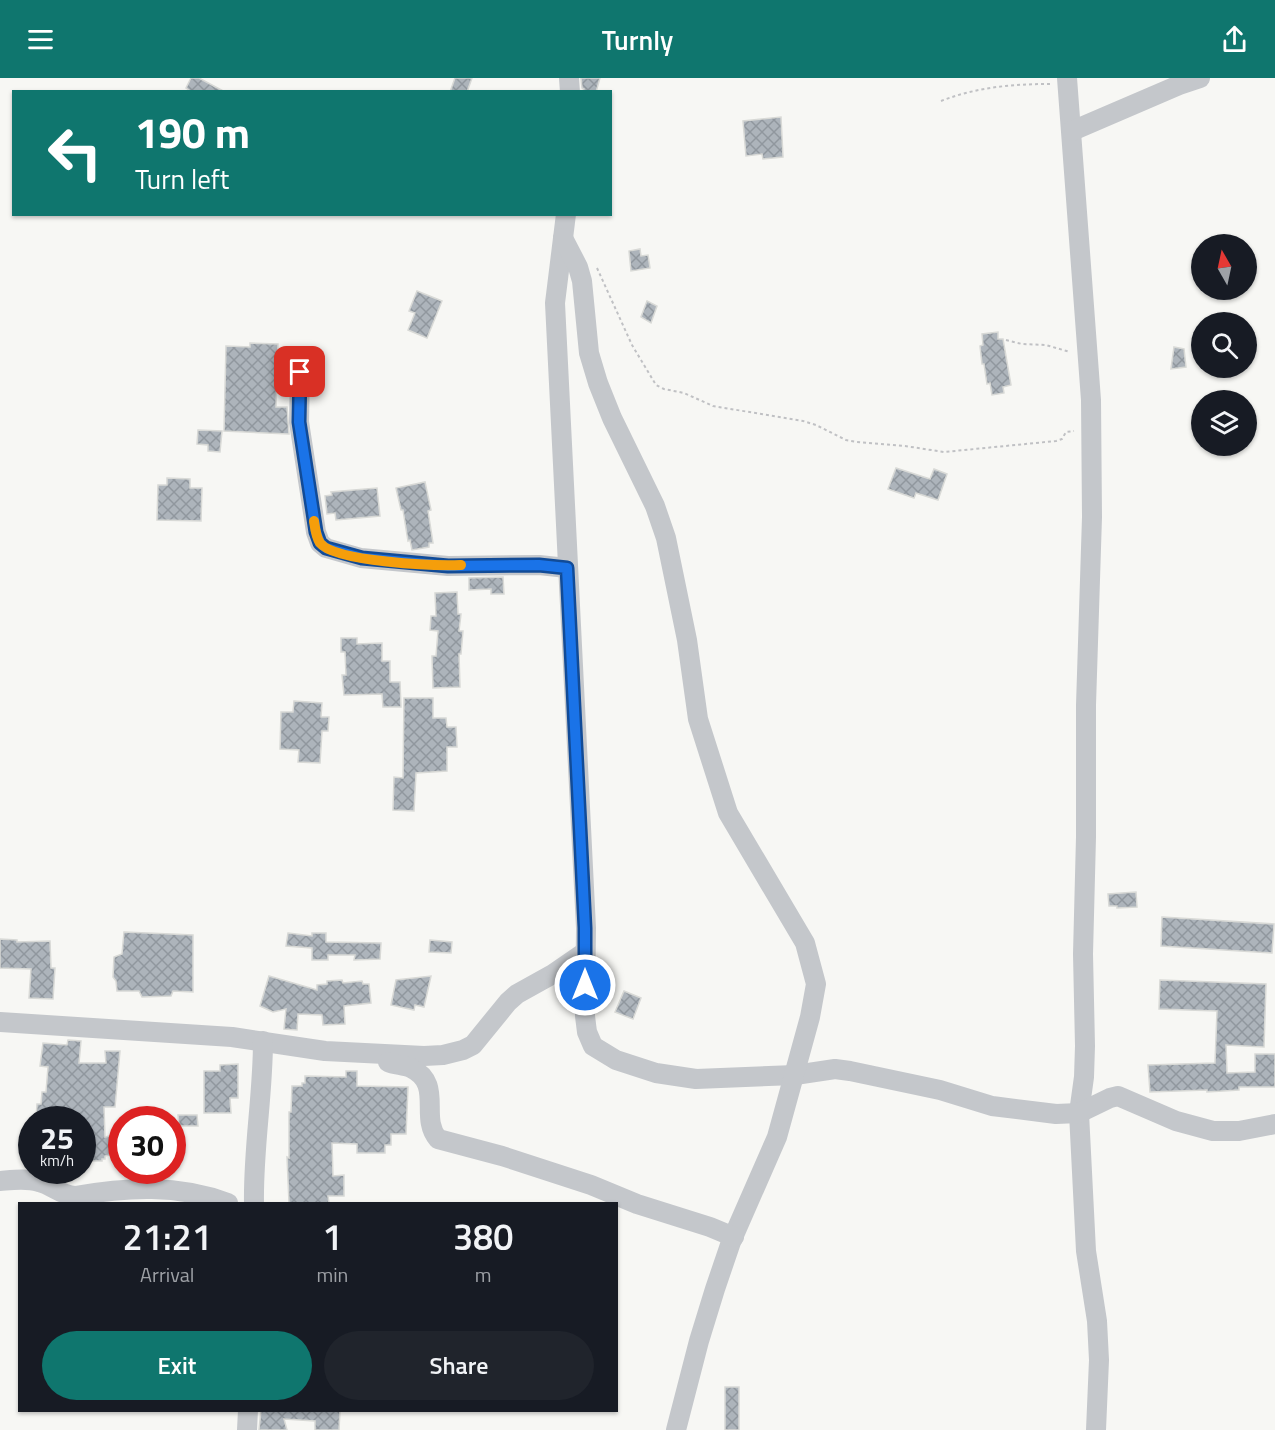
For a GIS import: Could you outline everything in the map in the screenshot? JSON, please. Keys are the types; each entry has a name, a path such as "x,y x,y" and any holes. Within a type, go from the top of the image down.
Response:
{"street":[{"path":"1072,130 1200,78"},
{"path":"1068,81 1088,353 1091,433 1092,517 1086,705 1083,954 1085,1046 1079,1113 1086,1251 1097,1321 1099,1360 1096,1430"},
{"path":"566,216 555,303 582,857 587,1032 592,1046 602,1054 616,1060 656,1073 696,1079 795,1075 835,1070 866,1073 940,1090 992,1106 1041,1113 1079,1113 1118,1096 1176,1121 1213,1131 1239,1131 1275,1124"},
{"path":"563,238 578,267 582,281 589,353 598,383 612,418 655,506 666,538 687,640 698,719 728,813 805,943 816,984 810,1017 777,1137 734,1237 699,1341 676,1430"},
{"path":"300,372 299,422 316,532 320,543 326,548 347,556 375,560 448,566 539,565 567,568"},
{"path":"0,1022 263,1041 325,1050 424,1056 443,1055 473,1045 517,994 553,974 585,952"},
{"path":"254,1202 254,1160 263,1068 263,1041"},
{"path":"381,1053 390,1063 414,1070 428,1084 431,1096 431,1127 438,1139 502,1156 591,1185 637,1204 734,1237"},
{"path":"0,1180 40,1182 64,1195 75,1196 135,1188 202,1195 225,1202"},
{"path":"247,1430 248,1412"}],"path":[{"path":"941,101 962,93 1011,84 1068,81"},
{"path":"597,267 632,345 650,377 659,387 684,393 713,405 803,421 846,440 944,452 1056,441 1071,430 1091,433"},
{"path":"1006,340 1022,345 1046,345 1073,352 1088,353"}],"building":[{"path":"191,78 199,78 221,90 189,90 186,88"},
{"path":"455,78 472,78 468,90 451,90"},
{"path":"581,78 600,78 597,90 583,90"},
{"path":"781,117 783,157 763,159 762,154 746,156 743,121"},
{"path":"640,249 641,256 648,255 650,268 631,271 629,251"},
{"path":"417,291 442,301 427,338 408,330 415,313 409,311"},
{"path":"647,301 657,306 651,323 641,317"},
{"path":"998,332 998,339 1003,339 1011,385 1003,387 1004,393 992,395 990,383 987,384 984,364 982,364 980,346 983,345 982,334"},
{"path":"250,343 278,344 276,407 287,407 289,434 224,431 226,346 250,347"},
{"path":"1174,347 1184,349 1186,367 1171,369"},
{"path":"198,430 222,431 220,452 208,451 208,445 197,444"},
{"path":"896,468 930,479 934,469 947,474 938,500 916,493 914,498 888,489"},
{"path":"167,478 190,479 190,488 202,488 201,521 157,520 158,485 167,485"},
{"path":"425,482 431,510 428,511 433,543 429,543 429,547 412,550 396,488"},
{"path":"377,488 380,516 336,520 335,513 327,514 325,496 332,495 331,492"},
{"path":"503,577 504,594 491,594 491,589 469,590 469,578"},
{"path":"457,592 458,614 461,614 459,631 463,631 461,654 459,654 460,687 433,688 432,656 436,656 438,631 430,630 431,616 436,616 435,593"},
{"path":"341,638 357,638 357,644 382,643 382,661 390,661 390,682 400,682 401,707 383,707 382,694 344,695 342,675 346,675 345,652 341,652"},
{"path":"404,698 433,698 433,718 446,718 447,727 456,727 457,747 447,747 447,771 416,773 414,811 393,810 394,777 403,778"},
{"path":"294,701 322,703 321,717 329,717 328,731 322,731 320,763 298,762 299,750 280,749 281,712 293,712"},
{"path":"1136,892 1137,907 1109,906 1108,894"},
{"path":"1162,917 1274,924 1272,953 1161,946"},
{"path":"124,932 193,935 193,992 173,991 171,996 142,997 139,991 117,991 113,977 114,957 122,954"},
{"path":"288,933 312,936 312,933 326,933 326,942 381,943 380,959 354,960 355,955 328,955 328,960 312,960 312,948 286,946"},
{"path":"0,939 17,940 17,942 50,941 51,968 55,968 53,999 29,998 31,969 0,968"},
{"path":"430,940 452,942 451,953 429,952"},
{"path":"269,976 317,990 317,985 327,984 327,981 342,980 343,983 362,981 363,984 369,984 371,1003 344,1006 345,1024 323,1025 322,1015 298,1014 297,1030 284,1029 286,1009 273,1012 260,1006"},
{"path":"431,976 424,1007 415,1005 414,1010 391,1005 396,980"},
{"path":"1160,980 1266,984 1264,1047 1226,1045 1227,1073 1255,1072 1255,1054 1275,1054 1275,1087 1239,1087 1239,1090 1207,1092 1207,1090 1150,1092 1148,1065 1215,1063 1217,1011 1159,1009"},
{"path":"624,991 641,998 633,1019 615,1012"},
{"path":"68,1040 81,1041 79,1063 106,1063 105,1051 120,1051 115,1106 104,1107 108,1155 102,1161 96,1161 96,1106 37,1106 41,1104 42,1092 46,1092 48,1067 40,1066 43,1043 67,1045"},
{"path":"238,1064 238,1098 230,1098 231,1113 204,1113 204,1071 220,1071 220,1065"},
{"path":"346,1071 357,1071 357,1086 408,1087 406,1134 391,1134 391,1145 385,1145 385,1153 357,1153 357,1144 332,1143 333,1176 344,1175 344,1196 328,1196 329,1202 289,1202 287,1157 289,1158 289,1112 291,1112 292,1086 302,1086 302,1083 305,1083 305,1076 346,1077"},
{"path":"186,1115 197,1115 198,1126 186,1126"},
{"path":"725,1387 739,1387 739,1430 725,1430"},
{"path":"261,1412 340,1412 339,1430 315,1430 315,1421 284,1419 287,1430 259,1430"}],"slow traffic":[{"path":"314,521 320,543 326,548 347,556 448,566 461,565"}],"route":[{"path":"300,372 299,422 317,537 326,548 347,556 375,560 448,566 539,565 567,568 585,928 585,985"}]}
